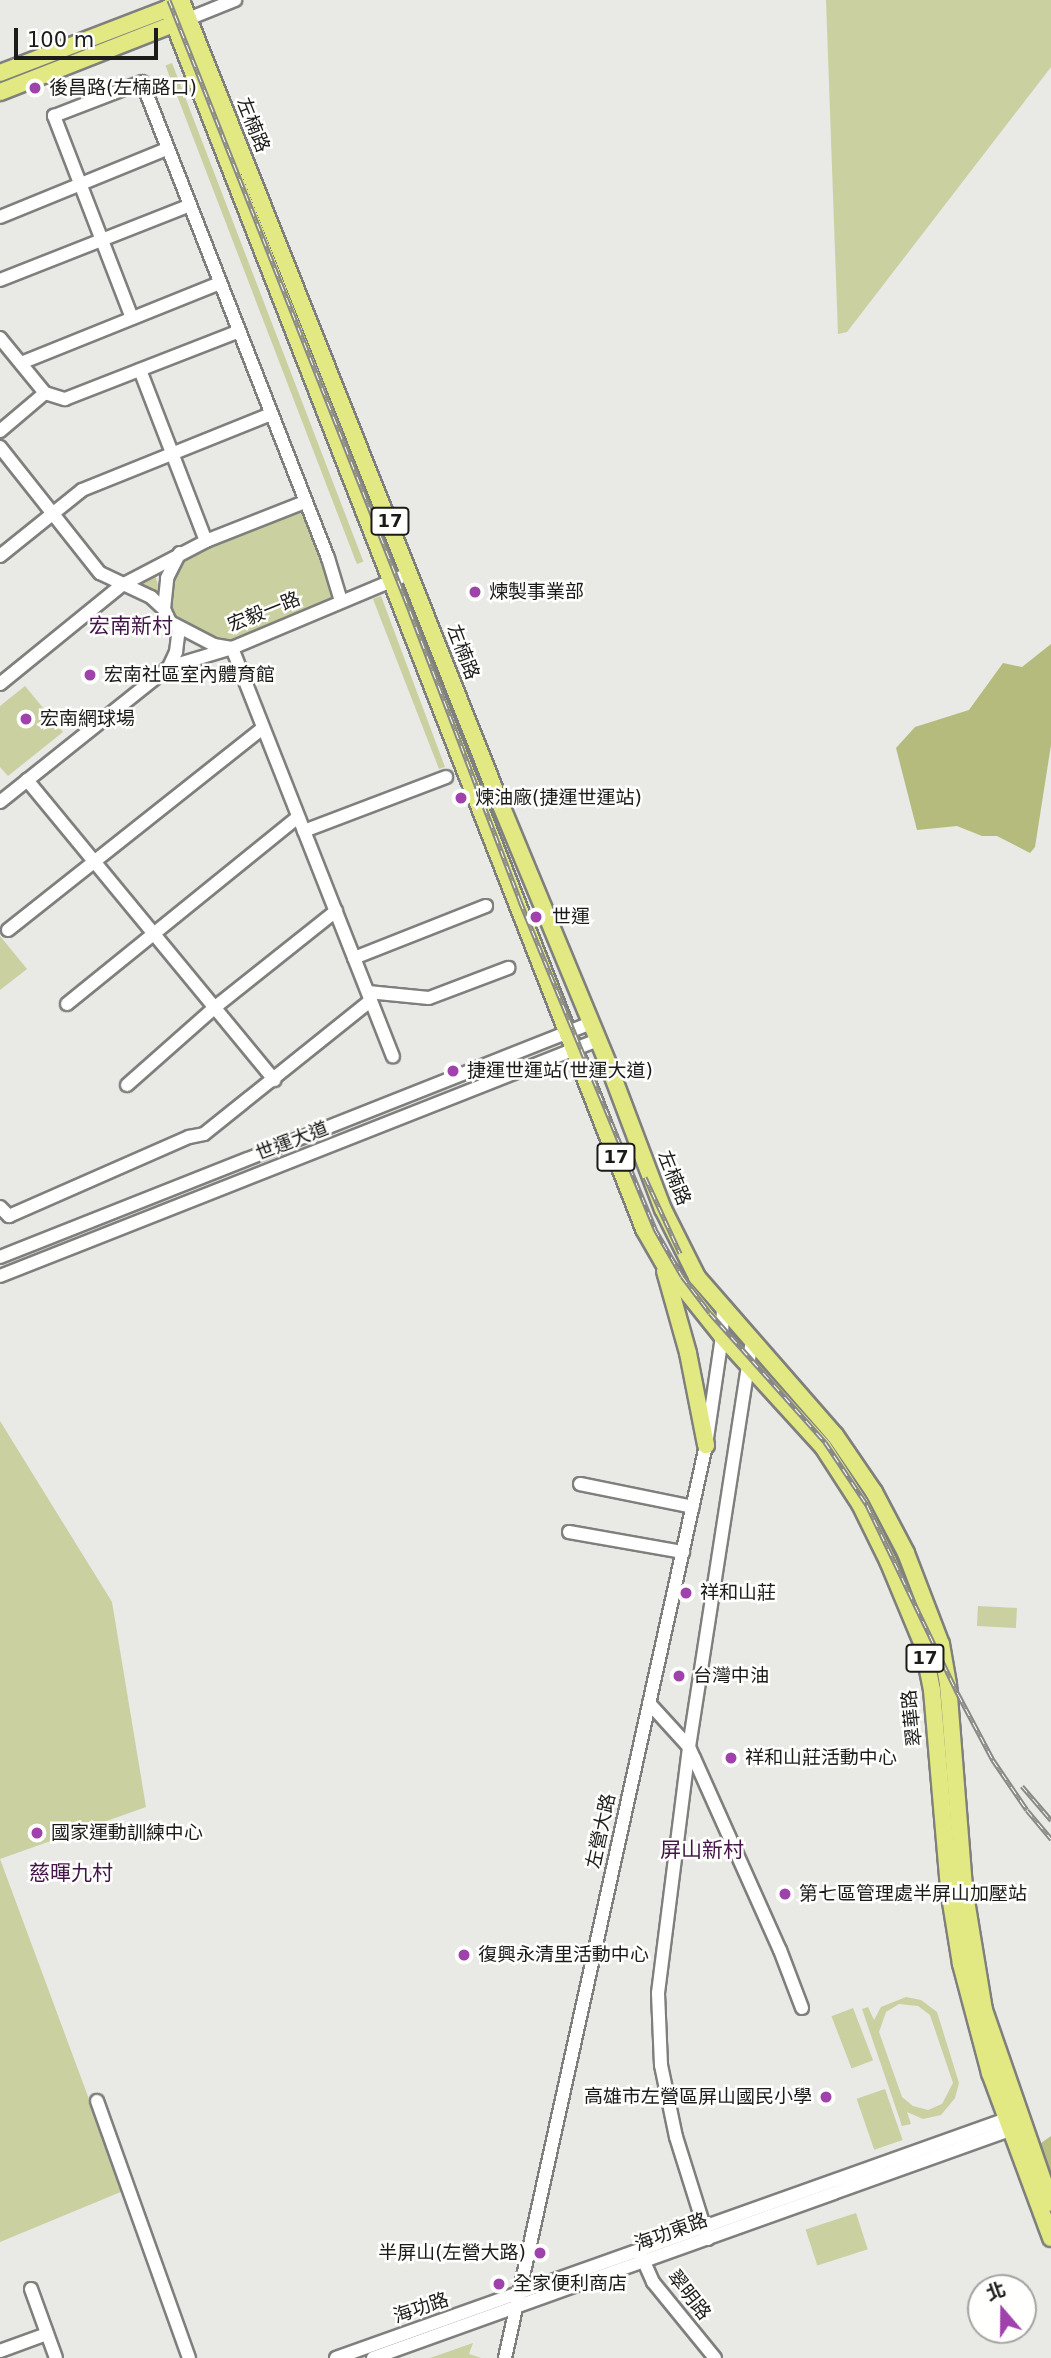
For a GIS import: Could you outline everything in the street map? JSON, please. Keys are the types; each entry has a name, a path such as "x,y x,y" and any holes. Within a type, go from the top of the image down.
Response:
{"main road":[{"name":"左楠路","path":"177,2 181,21 566,1033 644,1228 663,1262"},
{"name":"17","path":"0,73 177,2"},
{"name":"左楠路","path":"181,21 410,573 498,798 592,1023 663,1209 697,1277 723,1310"},
{"path":"0,92 181,21"},
{"path":"663,1262 688,1353 706,1445"},
{"name":"翠華路","path":"663,1262 722,1336 823,1447 860,1504 888,1561 923,1645 932,1689 949,1890 971,2010 1015,2122 1051,2203"},
{"name":"翠華路","path":"723,1310 835,1435 874,1492 906,1553 941,1644 948,1684 964,1888 975,1965 984,2010 1015,2122 1051,2238"}],"street":[{"path":"181,21 236,0"},
{"path":"132,318 54,116 142,82 328,558 341,601"},
{"path":"0,217 167,149"},
{"path":"0,281 190,205"},
{"path":"21,363 220,283"},
{"path":"0,338 45,393 65,399 239,331"},
{"path":"140,370 206,541"},
{"path":"0,431 45,393"},
{"path":"0,556 88,487 271,414"},
{"name":"宏毅一路","path":"0,447 96,570 151,597 164,609 170,622 214,645 232,648 410,573"},
{"path":"0,684 122,585 206,541 305,502"},
{"path":"164,609 167,578 181,553"},
{"path":"169,667 176,652 179,628"},
{"path":"0,802 169,667 232,648 393,1056"},
{"path":"8,930 263,728"},
{"path":"304,831 446,777"},
{"path":"27,780 274,1080"},
{"path":"66,1004 298,817"},
{"path":"354,958 486,906"},
{"path":"127,1085 215,1008 336,911"},
{"path":"0,1207 9,1216 189,1137 204,1134 274,1080 370,996 429,998 508,968"},
{"name":"世運大道","path":"0,1257 592,1023"},
{"name":"世運大道","path":"0,1276 598,1040"},
{"name":"左營大路","path":"505,2358 706,1445 722,1336 723,1310"},
{"path":"706,2234 676,2137 658,2051 658,1993 689,1747 752,1342"},
{"path":"580,1484 693,1507"},
{"path":"569,1532 683,1552"},
{"path":"649,1703 689,1747 723,1819 802,2008"},
{"path":"97,2101 189,2358"},
{"name":"海功東路","path":"517,2308 642,2257 1015,2122"},
{"name":"海功東路","path":"520,2294 642,2257"},
{"name":"翠明路","path":"642,2257 653,2282 715,2358"},
{"path":"31,2289 56,2358"},
{"name":"海功路","path":"336,2358 520,2294"},
{"name":"海功路","path":"373,2358 517,2308"},
{"path":"0,2351 47,2334"}],"shaded area":[{"path":"826,0 1051,0 1051,67 847,332 838,334"},
{"path":"172,63 363,562 357,564 165,66"},
{"path":"302,509 322,556 334,598 231,641 213,639 179,622 170,606 173,581 185,557"},
{"path":"155,574 161,597 140,585"},
{"path":"381,596 445,767 439,769 373,599"},
{"path":"1051,644 1051,745 1035,847 1030,853 997,836 982,836 957,826 917,830 896,748 915,727 969,710 1003,663 1022,667"},
{"name":"宏南網球場","path":"25,686 63,732 8,776 0,767 0,706"},
{"path":"0,936 27,969 0,990"},
{"name":"國家運動訓練中心","path":"0,1421 112,1602 146,1807 0,1859"},
{"path":"978,1606 1017,1608 1016,1628 977,1626"},
{"path":"0,1859 123,2191 0,2242"},
{"path":"906,1997 921,2000 937,2012 959,2083 955,2098 941,2115 923,2119 907,2112 911,2124 902,2126 862,2009 868,2007 874,2020 881,2007","holes":["899,2004 918,2006 930,2015 953,2083 942,2104 928,2110 913,2106 902,2097 879,2032 886,2012"]},
{"path":"853,2008 873,2060 852,2069 832,2016"},
{"path":"885,2089 903,2140 874,2150 857,2099"},
{"path":"1051,2136 1051,2189 1034,2148"},
{"path":"856,2213 868,2249 817,2266 806,2229"},
{"path":"473,2343 469,2354 481,2358 430,2358"}],"railway":[{"path":"169,0 410,611 520,901 655,1229 682,1276 710,1313 825,1442 867,1505 958,1694 993,1760 1027,1810 1051,1839"},
{"path":"645,1177 680,1253"},
{"path":"1022,1786 1051,1820"}],"place":[{"name":"後昌路(左楠路口)","path":"35,88"},
{"name":"煉製事業部","path":"475,592"},
{"name":"宏南社區室內體育館","path":"90,675"},
{"name":"宏南網球場","path":"26,719"},
{"name":"煉油廠(捷運世運站)","path":"461,798"},
{"name":"世運","path":"536,917"},
{"name":"捷運世運站(世運大道)","path":"453,1071"},
{"name":"祥和山莊","path":"686,1593"},
{"name":"台灣中油","path":"679,1676"},
{"name":"祥和山莊活動中心","path":"731,1758"},
{"name":"國家運動訓練中心","path":"37,1833"},
{"name":"第七區管理處半屏山加壓站","path":"785,1894"},
{"name":"復興永清里活動中心","path":"464,1955"},
{"name":"高雄市左營區屏山國民小學","path":"826,2097"},
{"name":"半屏山(左營大路)","path":"540,2253"},
{"name":"全家便利商店","path":"499,2284"}],"district":[{"name":"宏南新村","path":"131,626"},
{"name":"屏山新村","path":"702,1850"},
{"name":"慈暉九村","path":"71,1873"}]}
